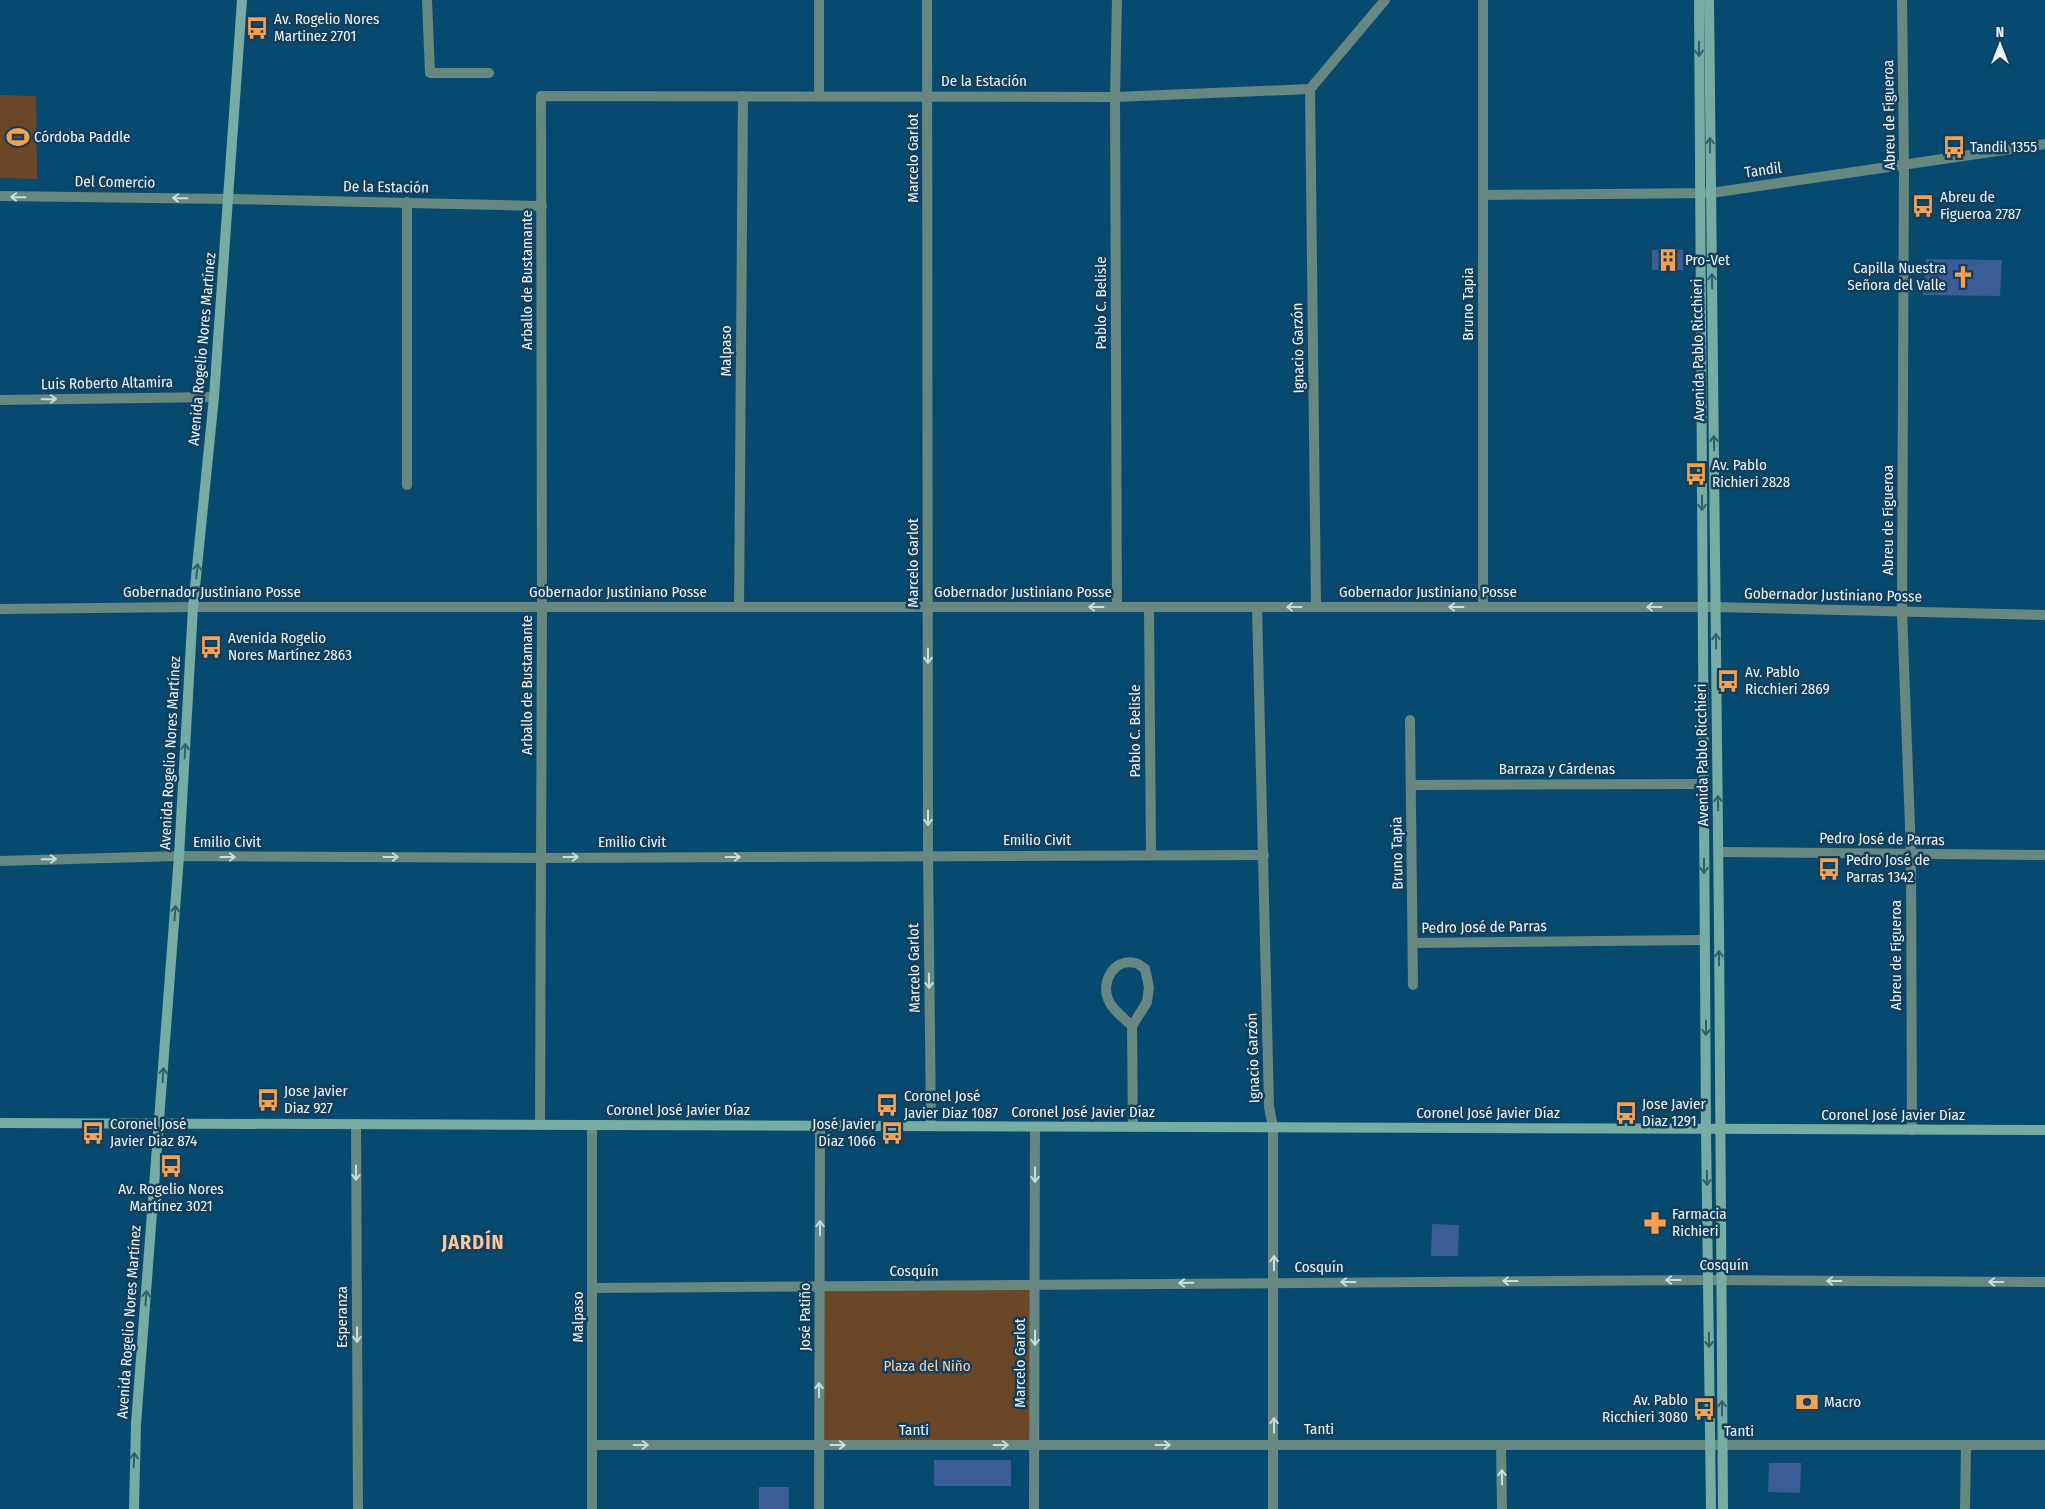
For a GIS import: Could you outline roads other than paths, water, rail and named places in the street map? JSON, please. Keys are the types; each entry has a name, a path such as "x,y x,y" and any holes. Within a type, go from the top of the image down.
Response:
{"main road":[{"name":"Avenida Rogelio Nores Martínez","path":"134,1509 136,1424 179,856 193,607 214,397 242,0"},
{"name":"Avenida Pablo Ricchieri","path":"1699,0 1706,1129 1711,1509"},
{"name":"Avenida Pablo Ricchieri","path":"1709,0 1723,1509"},
{"name":"Coronel José Javier Díaz","path":"0,1123 2045,1130"}],"street":[{"path":"427,0 430,73 489,73"},
{"path":"819,96 820,0"},
{"name":"Marcelo Garlot","path":"927,0 928,856 931,1126"},
{"name":"Pablo C. Belisle","path":"1117,0 1115,97 1117,607"},
{"path":"1310,90 1385,0"},
{"name":"Bruno Tapia","path":"1483,0 1483,607"},
{"name":"Abreu de Figueroa","path":"1902,0 1904,165 1902,612 1911,854 1912,1130"},
{"name":"De la Estación","path":"542,96 1115,97 1310,90"},
{"name":"Ignacio Garzón","path":"1310,90 1316,607"},
{"name":"Arballo de Bustamante","path":"540,1125 542,96"},
{"name":"Malpaso","path":"739,607 743,96"},
{"name":"Tandil","path":"1483,195 1711,193 2045,144"},
{"name":"Del Comercio","path":"0,196 229,198"},
{"name":"De la Estación","path":"229,198 542,206"},
{"path":"407,202 407,485"},
{"name":"Luis Roberto Altamira","path":"0,400 214,397"},
{"name":"Gobernador Justiniano Posse","path":"0,609 193,607 1715,607 2045,615"},
{"name":"Ignacio Garzón","path":"1257,607 1269,1107 1273,1127 1273,1509"},
{"name":"Pablo C. Belisle","path":"1149,608 1151,854"},
{"name":"Bruno Tapia","path":"1410,720 1414,986"},
{"name":"Barraza y Cárdenas","path":"1411,785 1704,784"},
{"name":"Pedro José de Parras","path":"1718,852 2045,855"},
{"name":"Emilio Civit","path":"0,860 179,856 540,858 1264,855"},
{"name":"Pedro José de Parras","path":"1413,943 1705,940"},
{"path":"1132,1026 1112,1006 1107,998 1108,975 1123,963 1136,963 1145,969 1149,987 1146,1002 1132,1026 1134,1127"},
{"name":"Esperanza","path":"356,1124 358,1509"},
{"name":"Malpaso","path":"592,1125 592,1509"},
{"name":"José Patiño","path":"819,1509 820,1126"},
{"name":"Marcelo Garlot","path":"1034,1509 1036,1127"},
{"name":"Cosquín","path":"593,1288 1708,1280 2045,1282"},
{"name":"Tanti","path":"592,1445 2045,1445"},
{"path":"1501,1445 1502,1509"},
{"path":"1965,1509 1966,1445"}],"place":[{"name":"Av. Rogelio Nores Martinez 2701","path":"257,28"},
{"name":"Córdoba Paddle","path":"18,137"},
{"name":"Tandil 1355","path":"1954,147"},
{"name":"Abreu de Figueroa 2787","path":"1923,206"},
{"name":"Pro-Vet","path":"1668,260"},
{"name":"Capilla Nuestra Señora del Valle","path":"1963,277"},
{"name":"Av. Pablo Richieri 2828","path":"1696,474"},
{"name":"Avenida Rogelio Nores Martínez 2863","path":"211,647"},
{"name":"Av. Pablo Ricchieri 2869","path":"1728,681"},
{"name":"Pedro José de Parras 1342","path":"1829,869"},
{"name":"Jose Javier Diaz 927","path":"268,1100"},
{"name":"Coronel José Javier Diaz 1087","path":"887,1105"},
{"name":"Jose Javier Diaz 1291","path":"1626,1113"},
{"name":"Coronel José Javier Diaz 874","path":"93,1133"},
{"name":"José Javier Díaz 1066","path":"892,1133"},
{"name":"Av. Rogelio Nores Martínez 3021","path":"171,1166"},
{"name":"Farmacia Richieri","path":"1655,1223"},
{"name":"Macro","path":"1807,1402"},
{"name":"Av. Pablo Ricchieri 3080","path":"1704,1409"}],"district":[{"name":"JARDÍN","path":"473,1242"}],"park label":[{"name":"Plaza del Niño","path":"927,1366"}]}
